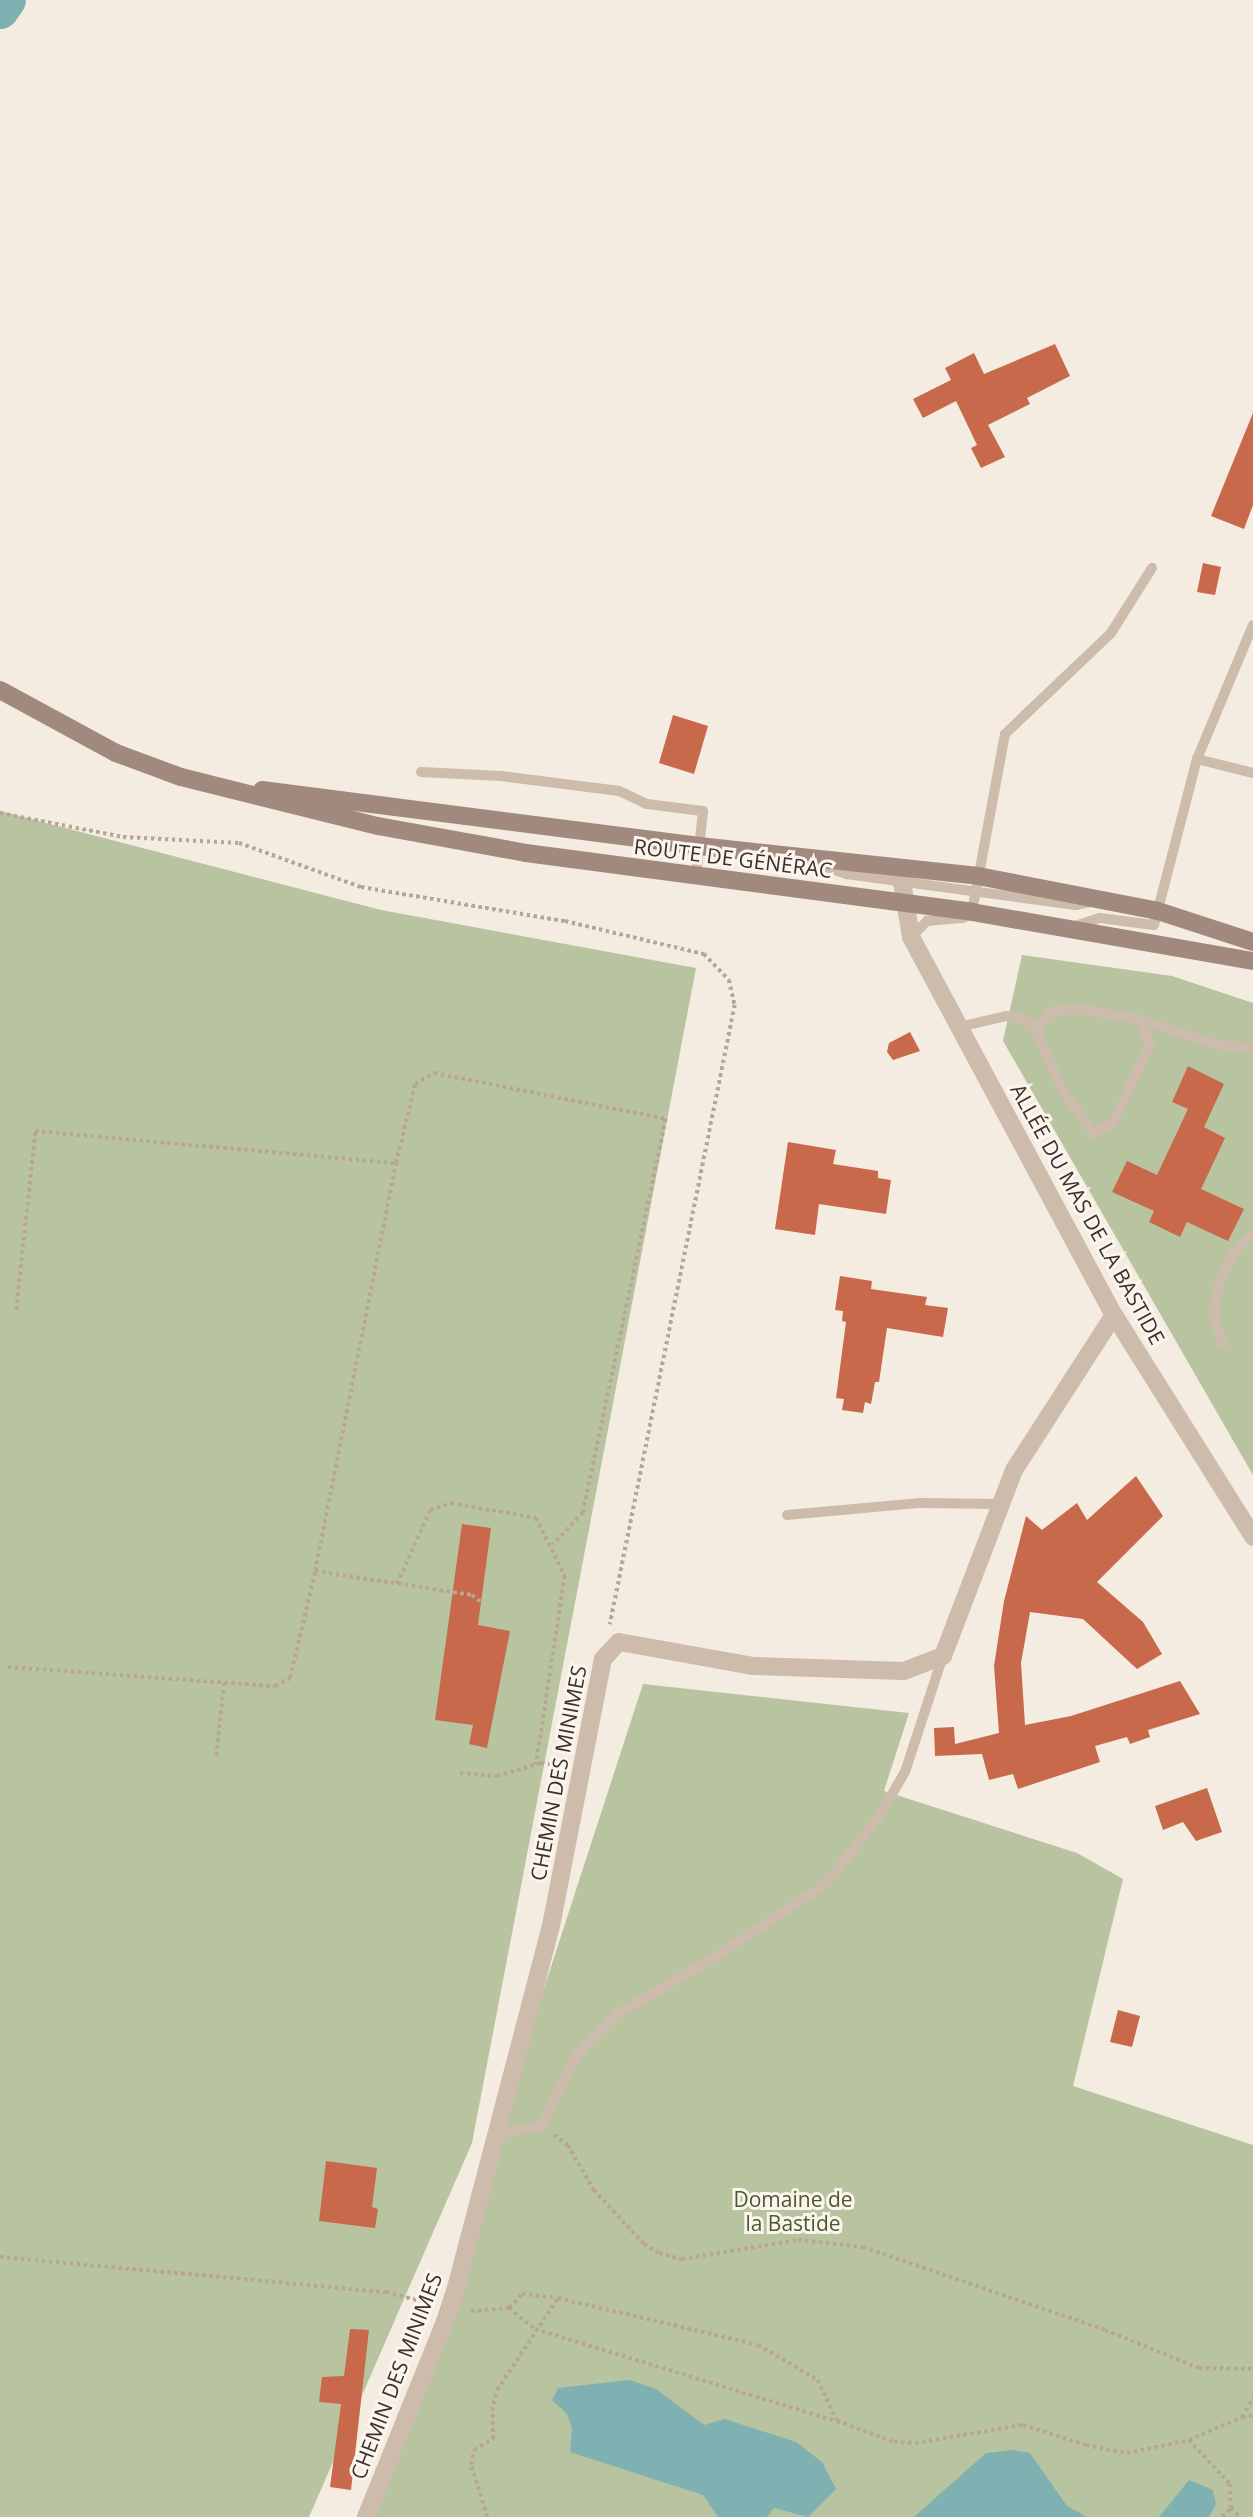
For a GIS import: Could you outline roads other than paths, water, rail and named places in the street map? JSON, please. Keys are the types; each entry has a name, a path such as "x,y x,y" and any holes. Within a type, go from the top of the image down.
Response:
{"street":[{"name":"ROUTE DE GÉNÉRAC","path":"0,690 116,753 210,784 378,826 583,861 696,872 972,912 1253,961"},
{"name":"ROUTE DE GÉNÉRAC","path":"210,784 699,846 786,853 976,884 1100,900 1158,911 1253,942"},
{"name":"ALLÉE DU MAS DE LA BASTIDE","path":"902,882 903,902 911,937 1114,1315 1253,1537"},
{"path":"943,1656 1014,1470 1114,1315"},
{"name":"CHEMIN DES MINIMES","path":"366,2517 458,2309 551,1926 603,1659 618,1642 754,1666 904,1671 943,1656"}],"lane":[{"path":"972,912 1005,734 1111,632 1152,568"},
{"path":"1067,929 1100,918 1154,925 1197,759 1253,625"},
{"path":"1197,759 1253,773"},
{"path":"421,772 501,776 619,791 647,804 703,811 696,872"},
{"path":"786,853 846,874 902,882 976,884"},
{"path":"911,937 927,921 958,917 1169,950 1219,953"},
{"path":"1036,1031 1049,1012 1082,1009 1141,1020 1214,1044 1253,1049"},
{"path":"960,1027 1006,1016 1025,1020 1036,1031 1063,1091 1094,1133 1113,1123 1150,1044 1141,1020"},
{"path":"1223,1343 1213,1313 1219,1285 1233,1254 1253,1234"},
{"path":"787,1515 920,1503 1001,1504"},
{"path":"499,2134 541,2126 576,2056 617,2014 697,1969 826,1884 878,1818 905,1772 943,1656"}],"water":[{"path":"630,2380 656,2389 704,2425 725,2419 796,2442 822,2462 836,2489 808,2517 774,2508 767,2517 718,2517 703,2495 570,2452 572,2428 567,2414 552,2400 558,2388"},
{"path":"1012,2450 1030,2453 1067,2506 1087,2517 914,2517 986,2453"},
{"path":"1189,2480 1213,2490 1216,2504 1209,2517 1159,2517"}],"waterway":[{"path":"0,10 7,0"}],"park label":[{"name":"Domaine de la Bastide","path":"793,2211"}]}
